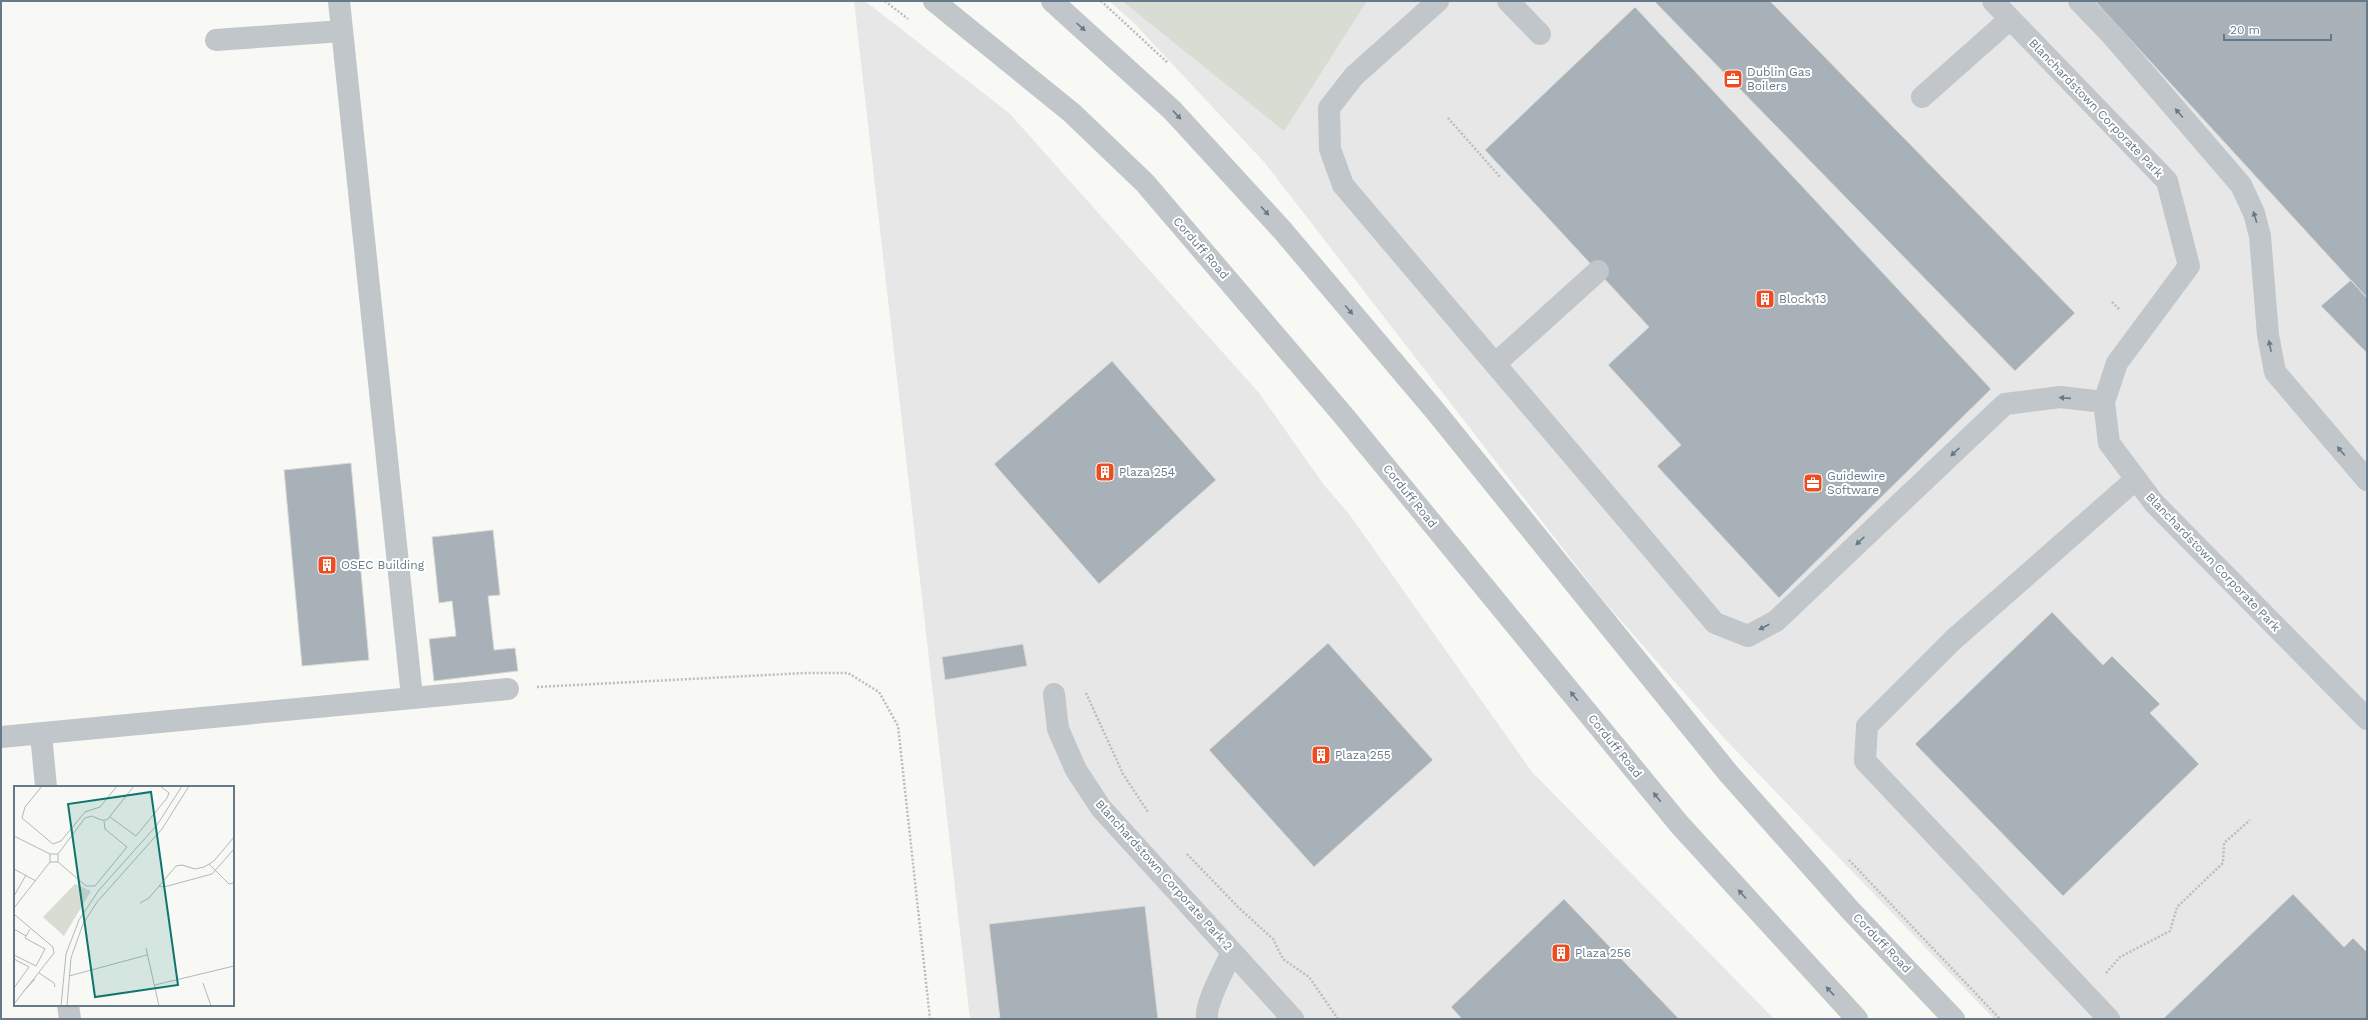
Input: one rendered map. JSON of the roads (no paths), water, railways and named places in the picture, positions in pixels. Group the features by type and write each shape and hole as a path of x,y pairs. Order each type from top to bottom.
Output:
{"street":[{"path":"339,1 412,697"},
{"name":"Corduff Road","path":"934,1 1072,113 1145,183 1343,415 1679,824 1857,1019"},
{"name":"Corduff Road","path":"1052,1 1172,110 1283,231 1436,412 1729,774 1850,911 1954,1019"},
{"path":"1438,1 1354,76 1329,108 1330,149 1343,185 1715,623 1748,636 1776,621 2005,404 2060,397 2104,402"},
{"path":"1508,1 1540,34"},
{"name":"Blanchardstown Corporate Park","path":"1993,1 2167,181 2189,266 2117,363 2104,402 2109,443 2154,503 2367,719"},
{"path":"2079,1 2110,33 2241,185 2254,212 2260,236 2268,335 2275,372 2367,480"},
{"path":"1922,97 2010,18"},
{"path":"216,40 342,31"},
{"path":"1495,364 1598,272"},
{"path":"2109,1019 1865,761 1868,726 1953,640 2136,479"},
{"path":"1,738 412,697 508,689"},
{"name":"Blanchardstown Corporate Park 2","path":"1054,694 1058,729 1076,770 1101,808 1293,1019"},
{"path":"41,734 46,786"},
{"path":"1207,1019 1206,1013 1232,952"},
{"path":"68,1006 70,1019"}],"place":[{"name":"Dublin Gas Boilers","path":"1733,79"},
{"name":"Block 13","path":"1765,299"},
{"name":"Plaza 254","path":"1105,472"},
{"name":"Guidewire Software","path":"1813,483"},
{"name":"OSEC Building","path":"327,565"},
{"name":"Plaza 255","path":"1321,755"},
{"name":"Plaza 256","path":"1561,953"}]}
